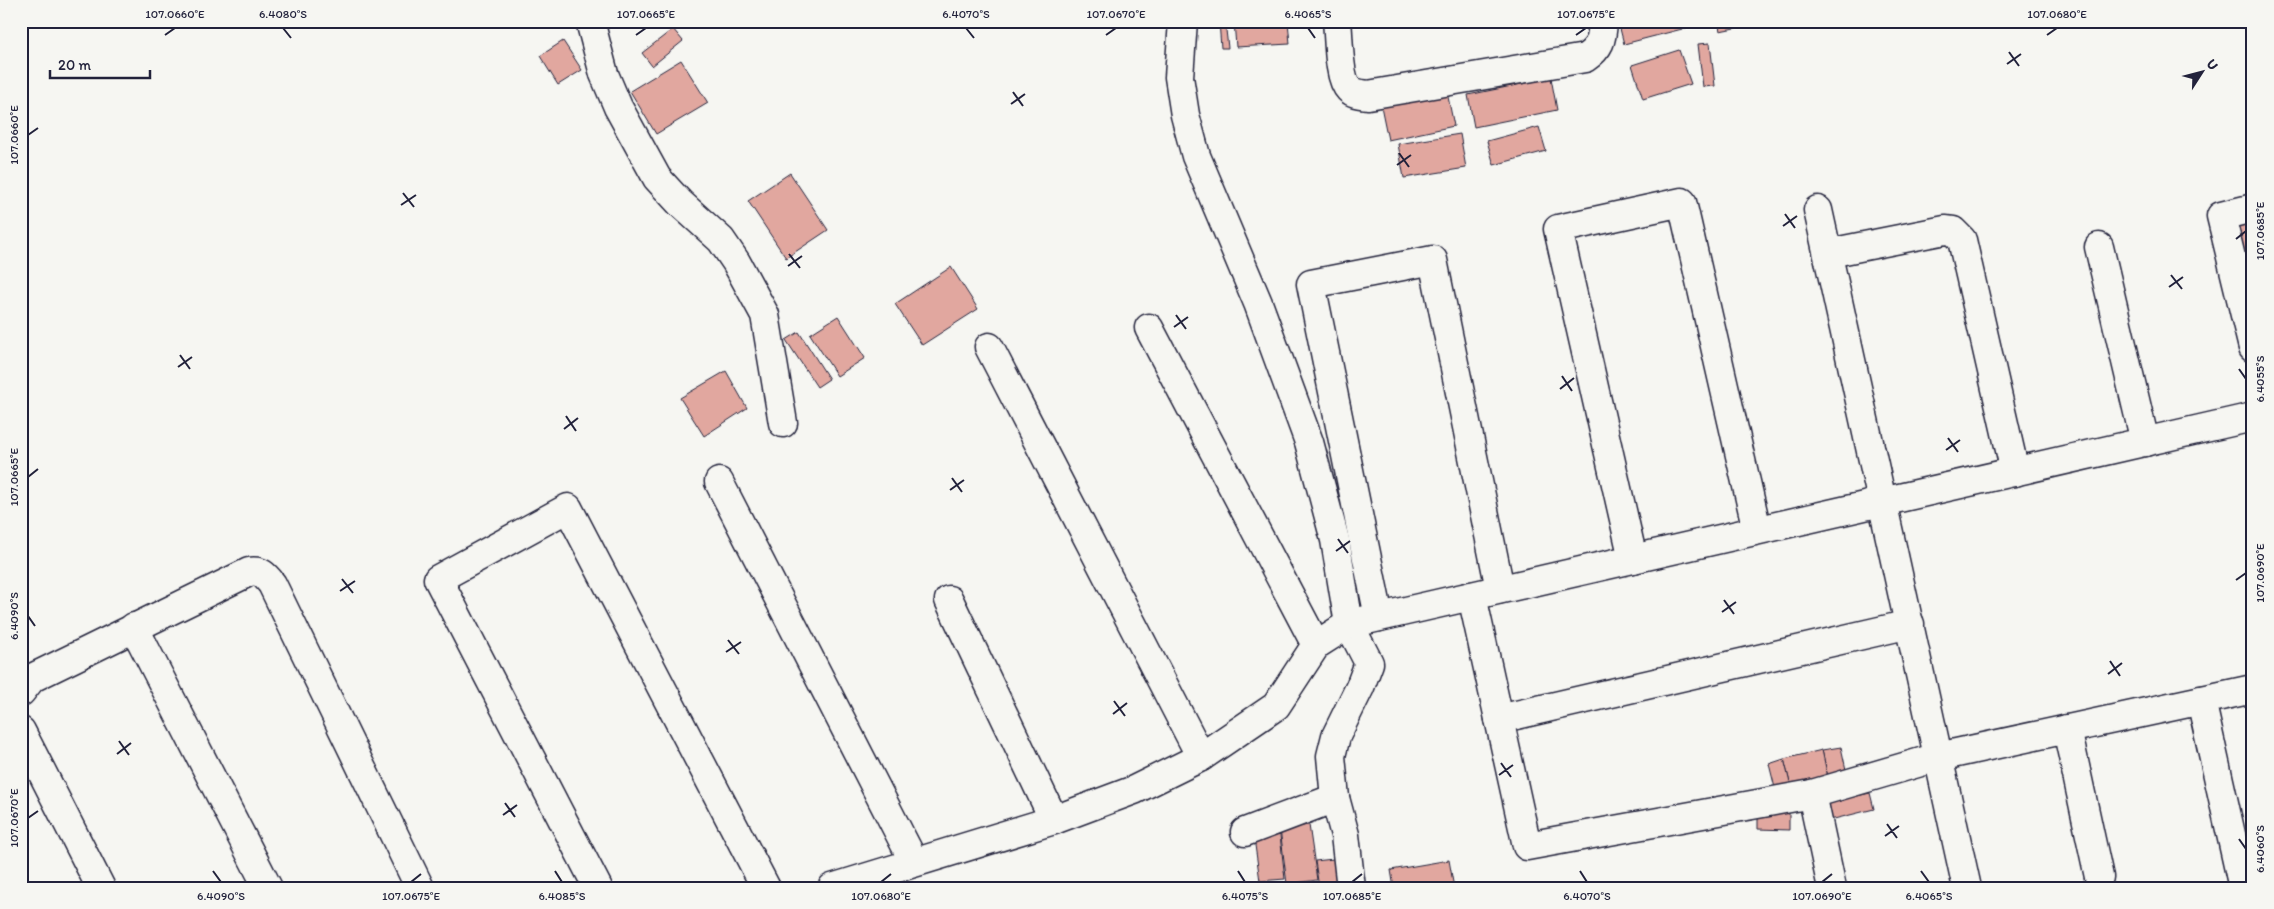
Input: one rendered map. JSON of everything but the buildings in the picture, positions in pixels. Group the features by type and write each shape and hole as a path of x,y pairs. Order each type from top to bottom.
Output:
{"street":[{"path":"590,21 604,74 618,107 657,178 721,240 736,262 765,315 783,423"},
{"path":"1184,21 1179,77 1196,156 1258,303 1308,442 1335,540 1349,624 1369,663 1360,687 1336,736 1331,756 1335,798 1345,835 1351,888"},
{"path":"1337,21 1343,77 1349,89 1357,94 1368,95 1584,58 1596,50 1602,34 1603,21"},
{"path":"1633,559 1558,229 1682,202 1757,530"},
{"path":"2252,344 2221,216 2253,208"},
{"path":"1818,210 1884,502 1967,888"},
{"path":"1829,253 1945,230 1953,232 1962,240 2015,472"},
{"path":"2099,247 2145,442"},
{"path":"1379,617 1311,284 1433,260 1500,589"},
{"path":"1148,328 1316,645"},
{"path":"989,347 1201,757"},
{"path":"832,888 1054,820 1134,790 1201,757 1276,706 1316,645 1349,624 2253,417"},
{"path":"719,482 914,862"},
{"path":"598,888 438,578 568,508 766,888"},
{"path":"21,692 32,678 134,627 249,572 257,570 266,575 420,888"},
{"path":"1472,596 1527,846 1812,794 1938,758 2253,689"},
{"path":"949,600 1054,820"},
{"path":"1499,719 1910,624"},
{"path":"134,627 268,888"},
{"path":"2201,700 2243,888"},
{"path":"2067,729 2099,877"},
{"path":"21,731 101,888"},
{"path":"1812,794 1832,888"},
{"path":"1245,832 1335,798"}]}
